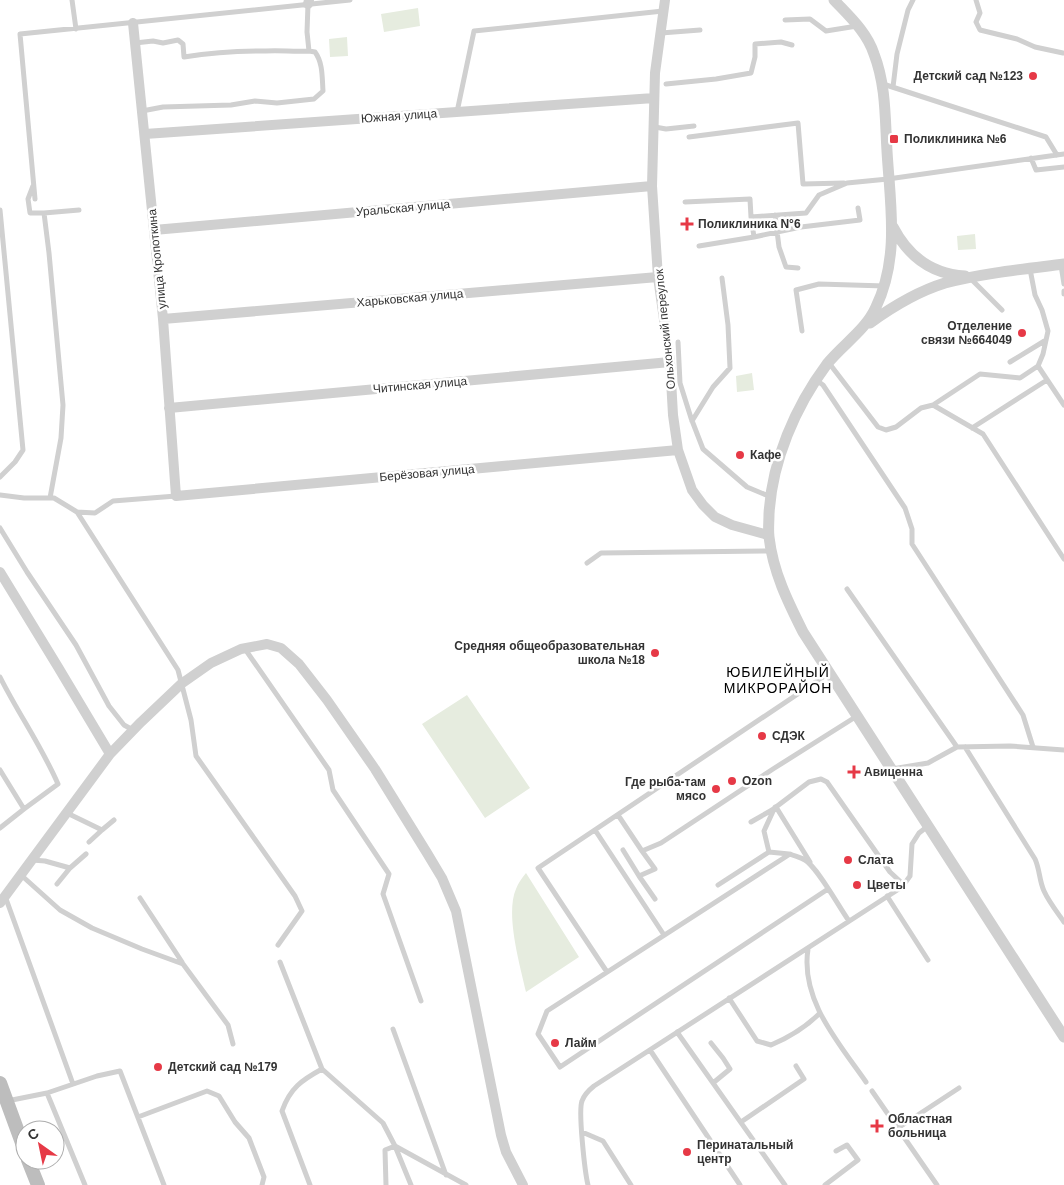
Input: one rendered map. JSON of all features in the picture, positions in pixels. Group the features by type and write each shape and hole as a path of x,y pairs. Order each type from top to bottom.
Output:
{"main road":[{"path":"0,1083 15,1125"},
{"path":"32,1170 38,1185"}],"street":[{"name":"Ольхонский переулок","path":"665,0 655,73 652,186 658,277 670,362 678,450 692,490 715,517 732,525 768,535"},
{"path":"834,0 866,36 888,85 888,179 893,227 890,260 885,286 875,310 859,331 828,362 794,421 778,464 771,498 768,535 774,566 785,597 803,632 1064,1037"},
{"name":"улица Кропоткина","path":"133,23 163,319 176,496"},
{"name":"Южная улица","path":"145,134 654,98"},
{"name":"Уральская улица","path":"154,230 652,186"},
{"path":"893,227 902,244 914,256 931,267 952,275 970,277"},
{"path":"859,331 883,313 913,297 944,284 970,277 1063,264"},
{"name":"Харьковская улица","path":"163,319 658,277"},
{"name":"Читинская улица","path":"169,408 670,362"},
{"name":"Берёзовая улица","path":"176,496 678,450"},
{"path":"0,572 110,754"},
{"path":"3,900 110,754 181,684 212,663 245,649 267,644 281,648 299,664 327,700 375,769 442,878 456,911 500,1135 522,1185"}],"lane":[{"path":"72,0 76,29"},
{"path":"35,199 20,34 133,23 308,2 350,0"},
{"path":"913,0 908,10 888,85 1046,137 1057,155"},
{"path":"976,0 980,13 976,22 980,30 1017,39 1035,47 1063,53"},
{"path":"308,2 307,32 309,51"},
{"path":"457,112 474,31 664,11"},
{"path":"785,20 810,19 826,31 858,26"},
{"path":"660,33 700,30"},
{"path":"135,42 153,41 164,43 178,40 183,44 184,57 266,51 309,51 315,52 320,59 322,72 323,91 314,99 277,103 255,101 231,106 163,107 142,112"},
{"path":"666,84 716,80 750,73 755,57 755,44 781,42 792,45"},
{"path":"690,137 798,123 803,184 847,183 888,179 1064,154"},
{"path":"654,127 666,129 694,126"},
{"path":"1031,158 1036,170 1064,167"},
{"path":"751,217 806,213 819,196 847,183"},
{"path":"34,185 28,198 30,213 79,210"},
{"path":"685,202 750,200 754,237"},
{"path":"700,246 801,227 860,220 858,208"},
{"path":"0,210 23,450 15,462 0,476"},
{"path":"44,213 63,405 61,438 50,498"},
{"path":"775,215 777,232 786,267 798,268"},
{"path":"1063,264 1064,284"},
{"path":"828,362 878,427 886,430 896,427 921,408 933,405 980,374 1020,378 1038,366 1048,331 1035,295 1030,269"},
{"path":"970,277 1002,310"},
{"path":"692,422 713,387 730,368 728,325 722,278"},
{"path":"802,330 796,290 819,284 885,286"},
{"path":"1010,362 1046,340"},
{"path":"678,342 680,383 703,450 746,487 771,498"},
{"path":"1038,366 1064,405"},
{"path":"816,380 823,385 905,508 912,530 912,544 1023,715 1034,747"},
{"path":"972,428 1047,380"},
{"path":"933,405 983,434 1064,559"},
{"path":"0,495 24,498 54,498 77,512 178,670 192,720 196,756 274,865 295,896 302,911 278,945"},
{"path":"77,512 96,513 113,500 176,496"},
{"path":"0,528 76,645 109,706 124,725 133,730"},
{"path":"586,563 601,553 771,551"},
{"path":"847,589 957,747"},
{"path":"245,649 330,770 333,790 389,874 382,894 421,1001"},
{"path":"607,972 538,868 829,673"},
{"path":"0,677 15,708 52,770 58,784 0,828"},
{"path":"642,851 662,843 773,768 857,716"},
{"path":"891,769 928,763 957,747 1061,749 1064,756"},
{"path":"965,747 1036,859 1044,892 1064,922"},
{"path":"0,770 24,809"},
{"path":"751,822 776,807 809,782 821,779 827,782 890,872 904,884"},
{"path":"769,852 764,831 776,807"},
{"path":"776,807 812,867 849,921"},
{"path":"66,813 102,830"},
{"path":"618,815 655,869 639,876"},
{"path":"89,842 114,820"},
{"path":"588,1185 582,1132 581,1102 586,1094 594,1086 808,949 904,884 910,876 912,844 919,833 928,826"},
{"path":"595,830 664,935"},
{"path":"623,850 655,899"},
{"path":"718,885 769,852 790,854 805,860 812,867"},
{"path":"56,884 86,854"},
{"path":"790,854 547,1011 538,1034 560,1067 828,889"},
{"path":"32,860 45,861 70,868"},
{"path":"20,875 60,910 92,928 184,964"},
{"path":"888,896 928,960"},
{"path":"140,898 228,1025 233,1044"},
{"path":"3,900 73,1084"},
{"path":"808,949 806,963 814,1003 866,1082"},
{"path":"280,962 322,1069 382,1123 395,1146 411,1185"},
{"path":"729,998 757,1041 771,1045 792,1036 808,1025 820,1013"},
{"path":"393,1029 447,1175"},
{"path":"677,1032 785,1185"},
{"path":"711,1043 730,1069 713,1083"},
{"path":"650,1050 740,1185"},
{"path":"741,1122 804,1079 796,1066"},
{"path":"310,1185 282,1110 287,1097 304,1078 322,1069"},
{"path":"6,1101 47,1093 97,1076 120,1071 164,1185"},
{"path":"898,1128 958,1088"},
{"path":"138,1117 207,1091 219,1096 235,1122 249,1138 264,1176 262,1185"},
{"path":"872,1091 937,1185"},
{"path":"47,1093 85,1185"},
{"path":"582,1132 603,1141 631,1185"},
{"path":"825,1185 858,1160 847,1145 836,1151"},
{"path":"395,1146 466,1185"},
{"path":"386,1185 385,1150 395,1146"}],"shaded area":[{"path":"418,8 420,26 384,32 381,14"},
{"path":"347,37 348,56 330,57 329,39"},
{"path":"975,234 976,249 958,250 957,236"},
{"path":"752,373 754,390 737,392 736,376"},
{"path":"467,695 530,788 485,818 422,724"},
{"path":"526,873 579,957 526,992 517,954 512,912 516,889"}],"place":[{"name":"Детский сад №123","path":"1033,76"},
{"name":"Поликлиника №6","path":"894,139"},
{"name":"Поликлиника N°6","path":"687,224"},
{"name":"Отделение связи №664049","path":"1022,333"},
{"name":"Кафе","path":"740,455"},
{"name":"Средняя общеобразовательная школа №18","path":"655,653"},
{"name":"СДЭК","path":"762,736"},
{"name":"Авиценна","path":"854,772"},
{"name":"Ozon","path":"732,781"},
{"name":"Где рыба-там мясо","path":"716,789"},
{"name":"Слата","path":"848,860"},
{"name":"Цветы","path":"857,885"},
{"name":"Лайм","path":"555,1043"},
{"name":"Детский сад №179","path":"158,1067"},
{"name":"Областная больница","path":"877,1126"},
{"name":"Перинатальный центр","path":"687,1152"}],"district":[{"name":"ЮБИЛЕЙНЫЙ МИКРОРАЙОН","path":"778,680"}]}
